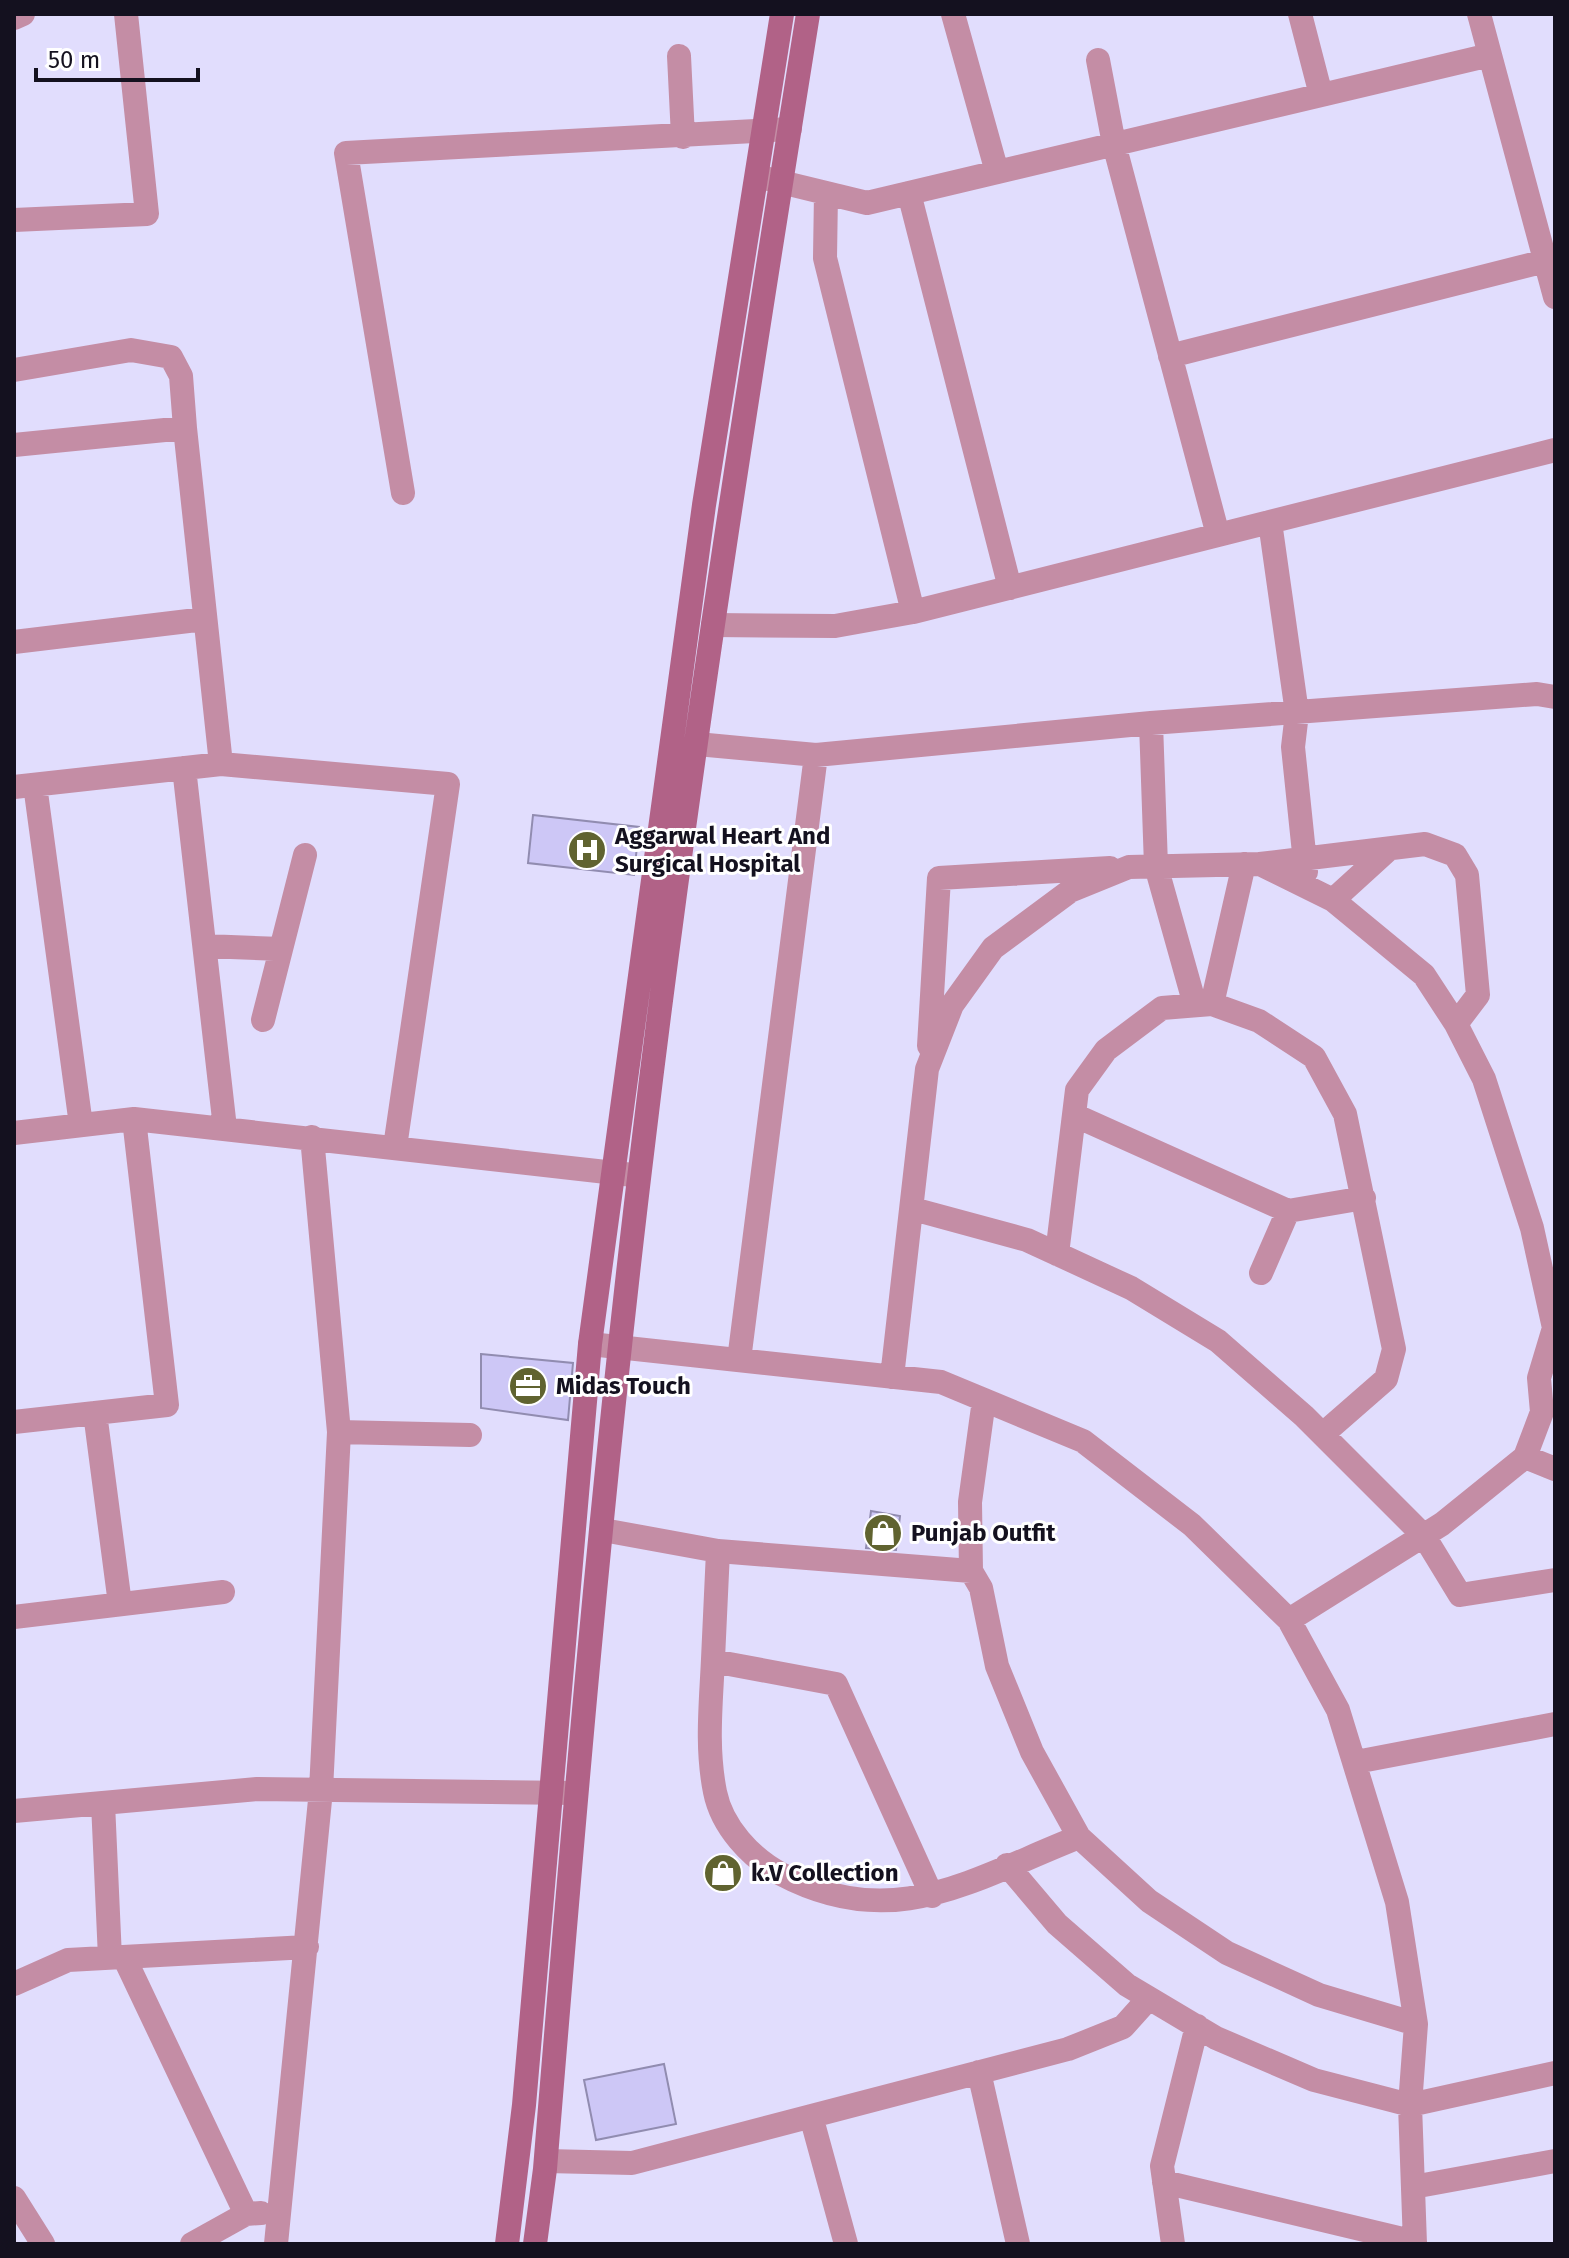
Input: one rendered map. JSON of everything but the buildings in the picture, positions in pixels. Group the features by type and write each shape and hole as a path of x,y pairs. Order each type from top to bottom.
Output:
{"main road":[{"path":"507,2244 524,2105 590,1344 704,505 782,14"},
{"path":"535,2244 546,2161 576,1793 640,1176 713,625 808,14"}],"street":[{"path":"14,18 23,14"},
{"path":"14,220 147,214 126,14"},
{"path":"953,14 997,172"},
{"path":"1300,14 1321,95"},
{"path":"1479,14 1555,297"},
{"path":"756,176 867,203 1490,55"},
{"path":"679,56 683,137"},
{"path":"1098,60 1114,144 1218,535"},
{"path":"403,493 346,153 763,133 790,129"},
{"path":"826,193 825,258 913,612"},
{"path":"909,193 1010,588"},
{"path":"1170,356 1545,261"},
{"path":"14,370 131,350 171,357 181,376 221,764"},
{"path":"14,445 185,428"},
{"path":"713,625 835,626 913,612 1555,450"},
{"path":"1270,522 1297,713 1293,747 1308,887"},
{"path":"15,635 205,619"},
{"path":"697,744 816,755 1151,723 1537,694 1555,697"},
{"path":"1151,723 1156,866 1203,1005"},
{"path":"739,1360 816,755"},
{"path":"81,1125 25,786 221,764 448,784 395,1147"},
{"path":"184,768 225,1128"},
{"path":"892,1377 927,1069 939,878 1129,867 1252,864 1425,844 1455,855 1467,875 1478,995 1456,1024"},
{"path":"1333,900 1389,849"},
{"path":"263,1020 305,855"},
{"path":"1252,864 1333,900 1424,975 1456,1024 1484,1079 1543,1226 1554,1328 1542,1412 1525,1457 1424,1536 1289,1620"},
{"path":"1203,1005 1252,864"},
{"path":"927,1069 952,1005 993,948 1070,891 1129,867"},
{"path":"205,946 281,949"},
{"path":"1424,975 1478,995"},
{"path":"1057,1254 1077,1090 1106,1050 1162,1008 1203,1005 1259,1021 1314,1057 1345,1114 1394,1349 1386,1379 1323,1434"},
{"path":"1074,1115 1288,1211 1364,1198"},
{"path":"14,1133 134,1119 640,1176"},
{"path":"14,1422 167,1405 134,1119"},
{"path":"276,2244 321,1790 339,1432 312,1137"},
{"path":"913,1209 1027,1240 1131,1288 1218,1341 1323,1434 1424,1536 1460,1595 1555,1580"},
{"path":"1261,1273 1288,1211"},
{"path":"590,1344 941,1382 1083,1441 1192,1525 1289,1620 1338,1710 1397,1902 1416,2024 1410,2105 1415,2243 1164,2182"},
{"path":"984,1400 970,1502 971,1571 981,1588 1003,1680 1032,1752 1079,1837 1149,1901 1227,1953 1319,1995 1416,2024"},
{"path":"95,1413 120,1604"},
{"path":"339,1432 470,1435"},
{"path":"1525,1457 1555,1469"},
{"path":"603,1530 718,1551 971,1571"},
{"path":"718,1551 708,1726 715,1795 737,1839 767,1867 813,1891 864,1903 932,1896 1079,1837"},
{"path":"14,1617 223,1592"},
{"path":"713,1661 836,1684 932,1896"},
{"path":"1356,1762 1555,1724"},
{"path":"14,1811 257,1789 576,1793"},
{"path":"103,1803 117,1957 246,2214"},
{"path":"1007,1865 1057,1924 1127,1985 1197,2026 1314,2080 1410,2105 1555,2073"},
{"path":"14,1984 68,1960 307,1947"},
{"path":"546,2161 632,2163 1068,2049 1123,2027 1149,1998"},
{"path":"1173,2244 1162,2166 1197,2026"},
{"path":"979,2072 1018,2244"},
{"path":"811,2116 846,2244"},
{"path":"1413,2187 1555,2161"},
{"path":"14,2198 43,2244"},
{"path":"192,2244 246,2214 279,2212"}],"place":[{"name":"Aggarwal Heart And Surgical Hospital","path":"587,850"},
{"name":"Midas Touch","path":"528,1386"},
{"name":"Punjab Outfit","path":"883,1533"},
{"name":"k.V Collection","path":"723,1873"}]}
